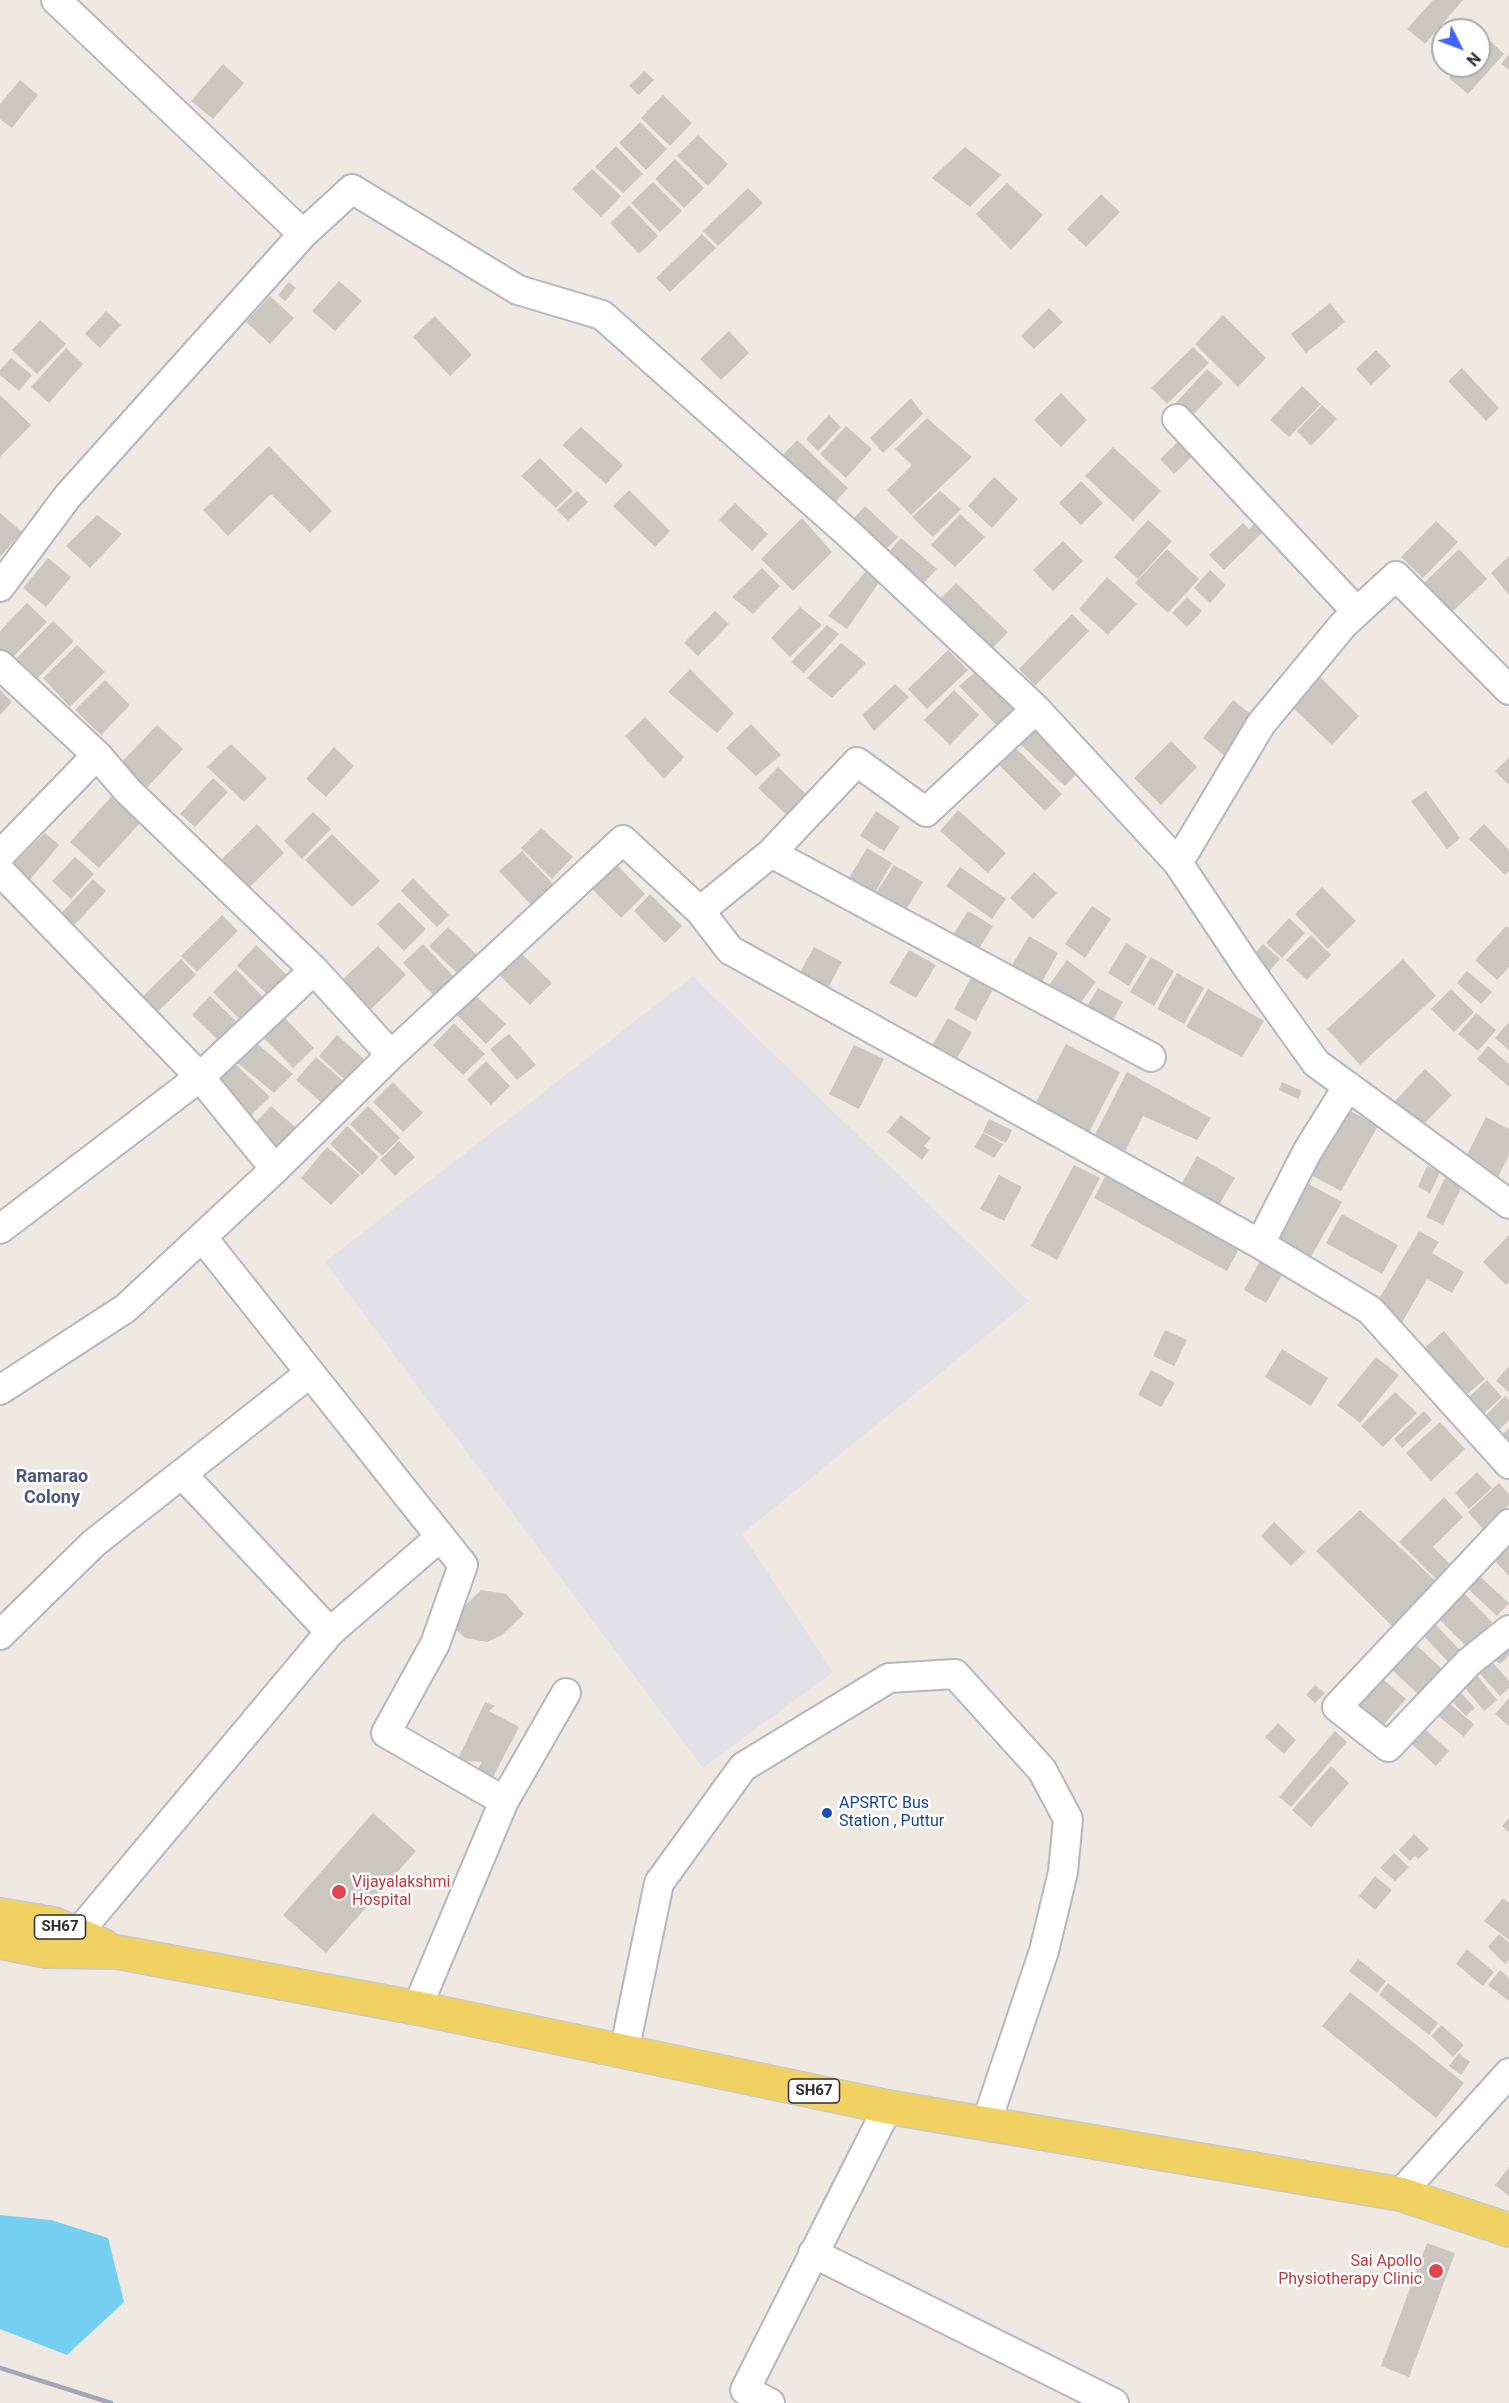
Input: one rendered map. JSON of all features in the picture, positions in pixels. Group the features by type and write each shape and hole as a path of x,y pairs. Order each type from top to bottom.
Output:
{"main road":[{"name":"SH67","path":"0,1916 54,1924 117,1952"},
{"name":"SH67","path":"0,1942 46,1951 117,1952 417,2008 888,2107 1400,2194 1509,2230"}],"street":[{"path":"56,0 303,234"},
{"path":"0,587 68,497 303,234 352,189 518,290 602,315 850,534 1036,709 1178,863 1248,968 1316,1063 1509,1204"},
{"path":"1177,419 1357,612"},
{"path":"1178,863 1261,724 1343,625 1396,576 1509,690"},
{"path":"0,665 97,755 128,791 314,970 392,1055"},
{"path":"700,911 771,853 857,762 926,812 1036,709"},
{"path":"0,855 97,755"},
{"path":"0,1390 126,1308 275,1169 392,1055 623,840 700,911 730,950 1260,1244 1370,1310 1509,1464"},
{"path":"771,853 1152,1057"},
{"path":"0,871 200,1077 275,1169"},
{"path":"0,1229 200,1077 314,970"},
{"path":"1260,1244 1308,1152 1348,1086"},
{"path":"202,1237 463,1565 435,1644 386,1734 504,1801"},
{"path":"0,1635 94,1543 310,1373"},
{"path":"182,1474 330,1632"},
{"path":"1509,1524 1337,1707 1388,1747 1469,1662 1509,1630"},
{"path":"76,1934 330,1632 440,1537"},
{"path":"624,2052 659,1883 743,1767 888,1678 955,1674 1042,1770 1068,1819 1063,1872 1044,1951 986,2124"},
{"path":"417,2008 504,1801 566,1693"},
{"path":"1400,2194 1509,2073"},
{"path":"770,2403 745,2390 888,2107"},
{"path":"813,2253 1114,2403"}],"shaded area":[{"path":"693,976 1029,1301 742,1534 833,1672 703,1768 325,1262"}],"water":[{"path":"0,2215 51,2220 108,2238 124,2302 67,2355 0,2329"}],"building":[{"path":"1433,0 1463,0 1447,18 1431,18 1431,37 1425,44 1407,29"},
{"path":"1491,42 1504,54 1491,68"},
{"path":"1509,54 1509,70 1501,64"},
{"path":"223,64 244,83 213,119 191,101"},
{"path":"644,71 654,80 639,95 629,86"},
{"path":"1449,78 1482,78 1468,94"},
{"path":"20,80 38,95 12,128 0,119 0,104"},
{"path":"663,95 692,123 670,146 641,118"},
{"path":"640,122 667,149 646,170 619,143"},
{"path":"698,135 728,164 708,186 677,156"},
{"path":"616,146 643,174 623,193 595,167"},
{"path":"965,147 1001,175 970,207 932,178"},
{"path":"675,159 704,188 684,208 655,179"},
{"path":"592,169 621,196 601,217 572,189"},
{"path":"653,182 682,211 660,232 631,203"},
{"path":"1007,183 1043,215 1011,250 976,214"},
{"path":"748,188 763,203 718,246 703,231"},
{"path":"1101,194 1120,212 1086,247 1067,229"},
{"path":"629,205 658,236 639,254 610,223"},
{"path":"702,234 716,248 670,292 656,278"},
{"path":"339,281 362,301 335,331 312,311"},
{"path":"289,282 296,288 285,301 278,295"},
{"path":"270,296 294,318 270,344 246,322"},
{"path":"1330,303 1345,322 1306,353 1291,334"},
{"path":"1049,308 1063,322 1034,349 1021,336"},
{"path":"106,311 121,325 100,348 85,334"},
{"path":"1223,315 1266,358 1238,387 1195,344"},
{"path":"435,316 472,355 450,376 413,337"},
{"path":"40,320 66,344 37,374 12,350"},
{"path":"729,331 749,353 721,380 700,359"},
{"path":"1193,347 1209,363 1167,404 1151,388"},
{"path":"66,348 83,364 49,403 31,387"},
{"path":"1376,350 1391,366 1371,385 1356,369"},
{"path":"11,358 32,375 19,391 0,375 0,370"},
{"path":"1462,368 1499,408 1486,421 1448,381"},
{"path":"1207,369 1223,383 1186,422 1171,408"},
{"path":"1302,386 1321,404 1289,437 1270,420"},
{"path":"1061,393 1087,420 1061,447 1034,420"},
{"path":"0,395 31,425 0,457"},
{"path":"911,398 923,414 883,453 870,438"},
{"path":"1322,405 1337,419 1311,446 1297,431"},
{"path":"829,415 841,427 818,451 806,439"},
{"path":"927,418 972,457 911,515 887,490 912,465 895,449"},
{"path":"846,426 872,449 846,478 820,454"},
{"path":"581,427 623,465 606,484 562,445"},
{"path":"1181,439 1195,454 1174,474 1160,459"},
{"path":"797,440 848,488 829,509 777,461"},
{"path":"269,446 332,511 310,533 271,494 228,536 203,510"},
{"path":"1113,447 1161,491 1133,521 1085,476"},
{"path":"540,458 573,491 556,508 521,476"},
{"path":"994,477 1018,499 992,528 968,506"},
{"path":"1081,481 1103,503 1081,525 1059,503"},
{"path":"629,490 670,531 655,547 613,506"},
{"path":"577,491 588,502 568,521 557,510"},
{"path":"940,491 961,509 933,537 912,517"},
{"path":"735,503 768,534 752,551 719,520"},
{"path":"865,506 898,537 884,551 852,520"},
{"path":"0,513 22,532 0,557"},
{"path":"960,514 985,537 955,567 931,545"},
{"path":"97,515 122,534 90,568 66,546"},
{"path":"802,518 832,552 793,591 761,559"},
{"path":"1148,520 1172,541 1138,579 1114,557"},
{"path":"1436,521 1458,542 1423,578 1401,557"},
{"path":"1243,523 1249,529 1255,523 1263,532 1224,570 1209,555"},
{"path":"901,538 937,569 920,587 885,556"},
{"path":"1063,541 1083,561 1053,591 1033,570"},
{"path":"1167,549 1199,579 1168,613 1135,583"},
{"path":"1459,549 1487,579 1452,612 1424,583"},
{"path":"1509,556 1509,595 1491,573"},
{"path":"48,558 71,577 46,607 23,588"},
{"path":"762,568 780,586 753,614 732,597"},
{"path":"867,570 880,581 847,629 828,616"},
{"path":"1210,570 1226,585 1210,603 1194,588"},
{"path":"1107,577 1137,604 1108,635 1079,609"},
{"path":"956,583 1008,632 990,651 938,601"},
{"path":"1187,597 1202,611 1187,627 1172,613"},
{"path":"27,603 47,622 10,660 0,650 0,631"},
{"path":"800,607 822,625 790,657 771,638"},
{"path":"715,611 729,624 698,656 684,643"},
{"path":"1072,614 1089,631 1035,686 1019,669"},
{"path":"53,621 74,641 34,682 12,663"},
{"path":"827,625 839,634 804,673 791,662"},
{"path":"841,643 866,663 832,698 807,678"},
{"path":"77,645 105,672 70,707 43,678"},
{"path":"948,650 968,670 927,709 908,689"},
{"path":"690,669 734,713 717,733 668,692"},
{"path":"975,672 1022,717 1007,736 959,686"},
{"path":"1320,677 1359,716 1332,745 1291,706"},
{"path":"105,680 130,705 101,735 75,710"},
{"path":"895,684 909,697 874,731 862,715"},
{"path":"0,690 12,702 0,715"},
{"path":"954,690 979,715 950,745 924,720"},
{"path":"1233,700 1257,719 1226,757 1203,738"},
{"path":"645,717 684,757 664,779 625,736"},
{"path":"751,724 781,755 756,776 726,748"},
{"path":"157,725 183,749 144,791 118,766"},
{"path":"1036,727 1081,769 1065,786 1020,744"},
{"path":"1171,741 1197,767 1161,805 1134,778"},
{"path":"231,744 267,778 244,802 207,767"},
{"path":"334,747 354,766 326,797 306,779"},
{"path":"1016,748 1062,794 1045,811 999,765"},
{"path":"1509,758 1509,783 1508,784 1495,771"},
{"path":"778,767 809,797 790,818 758,788"},
{"path":"213,778 228,792 195,827 180,814"},
{"path":"1426,791 1460,838 1447,849 1411,801"},
{"path":"111,797 140,823 99,868 70,842"},
{"path":"958,810 1006,853 988,873 940,831"},
{"path":"876,811 900,827 884,851 860,836"},
{"path":"313,812 331,829 302,859 284,841"},
{"path":"257,824 284,853 243,894 216,865"},
{"path":"1484,824 1509,850 1509,871 1505,875 1469,839"},
{"path":"541,828 573,857 552,879 521,848"},
{"path":"45,833 59,845 24,887 6,871"},
{"path":"332,834 380,881 352,907 305,860"},
{"path":"867,848 892,863 871,899 846,883"},
{"path":"522,851 556,887 534,908 499,871"},
{"path":"75,857 94,874 71,899 52,881"},
{"path":"616,864 645,894 621,918 591,888"},
{"path":"894,865 923,882 904,913 874,896"},
{"path":"960,867 1006,899 992,919 946,886"},
{"path":"1034,872 1057,893 1033,919 1010,898"},
{"path":"413,878 449,915 437,927 401,891"},
{"path":"93,879 106,891 70,930 56,919"},
{"path":"1322,887 1356,921 1328,949 1295,914"},
{"path":"650,894 682,926 665,943 634,911"},
{"path":"399,902 426,929 404,951 377,924"},
{"path":"1092,906 1111,919 1085,958 1065,944"},
{"path":"968,911 993,926 973,958 948,943"},
{"path":"222,915 238,931 197,972 181,956"},
{"path":"1289,918 1305,933 1282,958 1266,943"},
{"path":"1506,926 1509,928 1509,967 1497,980 1475,960"},
{"path":"448,927 481,959 462,978 429,946"},
{"path":"1311,935 1331,955 1307,980 1286,960"},
{"path":"1029,936 1058,953 1034,996 1004,979"},
{"path":"1126,943 1147,956 1129,986 1108,973"},
{"path":"423,944 459,982 439,1001 403,963"},
{"path":"1263,944 1280,959 1265,976 1248,961"},
{"path":"256,945 287,975 268,995 237,966"},
{"path":"378,946 406,975 369,1011 341,981"},
{"path":"814,947 842,962 823,997 792,987"},
{"path":"909,950 936,965 916,998 889,983"},
{"path":"522,954 552,983 530,1005 500,976"},
{"path":"1151,957 1174,971 1154,1006 1130,992"},
{"path":"181,959 196,975 152,1017 137,1002"},
{"path":"1403,959 1436,996 1360,1065 1327,1029"},
{"path":"1067,960 1096,982 1075,1010 1046,989"},
{"path":"236,969 264,998 241,1021 213,992"},
{"path":"1467,971 1492,992 1481,1004 1457,983"},
{"path":"1177,973 1204,988 1184,1024 1157,1009"},
{"path":"971,978 993,989 976,1021 954,1009"},
{"path":"1098,988 1123,1002 1106,1032 1080,1018"},
{"path":"1208,989 1264,1021 1242,1057 1186,1027"},
{"path":"1451,989 1474,1012 1454,1032 1431,1009"},
{"path":"210,996 238,1023 220,1042 192,1015"},
{"path":"476,996 506,1024 486,1044 457,1015"},
{"path":"1476,1013 1496,1030 1478,1051 1458,1034"},
{"path":"281,1014 314,1048 293,1068 260,1034"},
{"path":"948,1018 972,1032 953,1065 929,1051"},
{"path":"1509,1022 1509,1050 1495,1038"},
{"path":"454,1023 485,1054 463,1075 433,1045"},
{"path":"509,1034 536,1065 517,1080 490,1049"},
{"path":"337,1035 375,1069 356,1090 319,1056"},
{"path":"253,1040 293,1074 274,1093 234,1060"},
{"path":"1066,1044 1120,1072 1082,1146 1028,1118"},
{"path":"854,1045 884,1059 859,1109 829,1094"},
{"path":"1488,1046 1509,1064 1509,1087 1477,1059"},
{"path":"316,1057 353,1090 333,1113 296,1080"},
{"path":"230,1059 270,1097 247,1119 210,1079"},
{"path":"486,1061 510,1086 491,1105 467,1080"},
{"path":"1425,1069 1452,1095 1421,1127 1394,1102"},
{"path":"1127,1072 1211,1118 1197,1140 1143,1116 1118,1165 1086,1152"},
{"path":"393,1082 423,1113 403,1132 373,1102"},
{"path":"1282,1082 1302,1091 1298,1099 1279,1090"},
{"path":"271,1106 309,1139 285,1160 250,1128"},
{"path":"368,1106 400,1138 382,1156 350,1124"},
{"path":"1345,1108 1378,1126 1341,1191 1309,1174"},
{"path":"901,1115 931,1138 924,1146 929,1150 922,1160 887,1132"},
{"path":"1486,1117 1509,1129 1509,1155 1493,1187 1459,1171"},
{"path":"989,1119 1012,1130 1006,1143 983,1132"},
{"path":"347,1126 379,1157 362,1175 330,1144"},
{"path":"983,1133 1003,1144 994,1158 974,1147"},
{"path":"399,1141 415,1157 395,1176 380,1160"},
{"path":"327,1147 360,1175 331,1205 301,1178"},
{"path":"1197,1156 1235,1178 1217,1208 1180,1187"},
{"path":"1074,1165 1100,1178 1057,1260 1031,1246"},
{"path":"1427,1166 1440,1172 1430,1193 1418,1187"},
{"path":"1447,1174 1464,1182 1443,1225 1426,1217"},
{"path":"999,1175 1022,1187 1004,1221 980,1209"},
{"path":"1106,1175 1239,1249 1227,1271 1094,1198"},
{"path":"1305,1182 1342,1202 1304,1269 1268,1249"},
{"path":"1342,1214 1398,1245 1382,1274 1326,1243"},
{"path":"1419,1231 1439,1242 1432,1253 1464,1272 1452,1293 1427,1279 1400,1326 1373,1309"},
{"path":"1509,1235 1509,1282 1506,1285 1483,1262"},
{"path":"1260,1261 1283,1273 1266,1303 1244,1290"},
{"path":"1165,1330 1187,1340 1174,1366 1153,1356"},
{"path":"1444,1331 1485,1379 1451,1408 1410,1360"},
{"path":"1282,1349 1328,1378 1311,1406 1265,1377"},
{"path":"1376,1357 1399,1375 1360,1423 1337,1405"},
{"path":"1509,1366 1509,1392 1496,1381"},
{"path":"1151,1370 1175,1383 1161,1407 1138,1395"},
{"path":"1487,1380 1502,1397 1472,1424 1458,1407"},
{"path":"1395,1392 1417,1413 1383,1447 1361,1426"},
{"path":"1505,1396 1509,1400 1509,1420 1486,1443 1472,1429"},
{"path":"1424,1411 1432,1420 1402,1448 1394,1439"},
{"path":"1440,1422 1465,1449 1431,1481 1406,1453"},
{"path":"1509,1428 1509,1460 1492,1445"},
{"path":"1477,1472 1492,1488 1469,1509 1455,1493"},
{"path":"1499,1483 1509,1494 1509,1505 1483,1529 1468,1512"},
{"path":"1444,1497 1463,1517 1433,1547 1452,1566 1437,1580 1399,1542"},
{"path":"1360,1510 1441,1586 1397,1631 1316,1551"},
{"path":"1274,1522 1305,1552 1291,1566 1261,1536"},
{"path":"1509,1542 1509,1576 1492,1558"},
{"path":"1476,1573 1509,1603 1497,1616 1465,1586"},
{"path":"1460,1589 1492,1622 1467,1647 1434,1614"},
{"path":"481,1590 506,1594 524,1614 502,1635 487,1642 465,1638 448,1622"},
{"path":"1430,1619 1461,1651 1449,1663 1419,1631"},
{"path":"1412,1641 1443,1670 1419,1695 1388,1666"},
{"path":"1497,1641 1509,1652 1500,1664 1486,1652"},
{"path":"1485,1654 1509,1681 1509,1688 1500,1696 1472,1665"},
{"path":"1470,1667 1497,1700 1484,1711 1457,1678"},
{"path":"1377,1674 1406,1699 1379,1730 1350,1704"},
{"path":"1315,1685 1325,1693 1315,1703 1306,1695"},
{"path":"1454,1685 1475,1708 1466,1716 1445,1694"},
{"path":"1438,1694 1474,1724 1464,1737 1427,1707"},
{"path":"1509,1698 1509,1726 1495,1714"},
{"path":"485,1702 495,1706 489,1711 519,1727 493,1777 478,1769 482,1762 468,1761 461,1768 456,1763"},
{"path":"1416,1721 1449,1751 1436,1766 1403,1736"},
{"path":"1278,1723 1296,1740 1284,1754 1265,1737"},
{"path":"1335,1731 1347,1742 1291,1807 1279,1797"},
{"path":"1331,1766 1349,1783 1311,1827 1292,1810"},
{"path":"373,1813 416,1851 326,1953 283,1915"},
{"path":"1509,1818 1509,1832 1502,1826"},
{"path":"1414,1834 1429,1849 1418,1859 1415,1856 1410,1861 1399,1850"},
{"path":"1394,1853 1409,1867 1395,1881 1380,1868"},
{"path":"1375,1876 1392,1890 1375,1910 1359,1896"},
{"path":"1503,1898 1509,1903 1509,1940 1484,1921"},
{"path":"1499,1934 1509,1943 1509,1960 1505,1964 1488,1947"},
{"path":"1467,1949 1494,1972 1483,1986 1456,1964"},
{"path":"1358,1959 1386,1981 1377,1993 1349,1971"},
{"path":"1500,1970 1509,1978 1509,2001 1488,1985"},
{"path":"1388,1983 1438,2023 1429,2035 1379,1995"},
{"path":"1350,1992 1464,2083 1436,2118 1322,2026"},
{"path":"1441,2025 1464,2045 1453,2057 1431,2036"},
{"path":"1459,2053 1470,2062 1461,2075 1449,2066"},
{"path":"1509,2167 1509,2196 1495,2185"},
{"path":"1427,2243 1455,2253 1409,2377 1381,2366"}],"railway":[{"path":"0,2368 111,2403"}],"place":[{"name":"APSRTC Bus Station , Puttur","path":"827,1813"},
{"name":"Vijayalakshmi Hospital","path":"339,1892"},
{"name":"Sai Apollo Physiotherapy Clinic","path":"1436,2271"}],"district":[{"name":"Ramarao Colony","path":"52,1487"}]}
